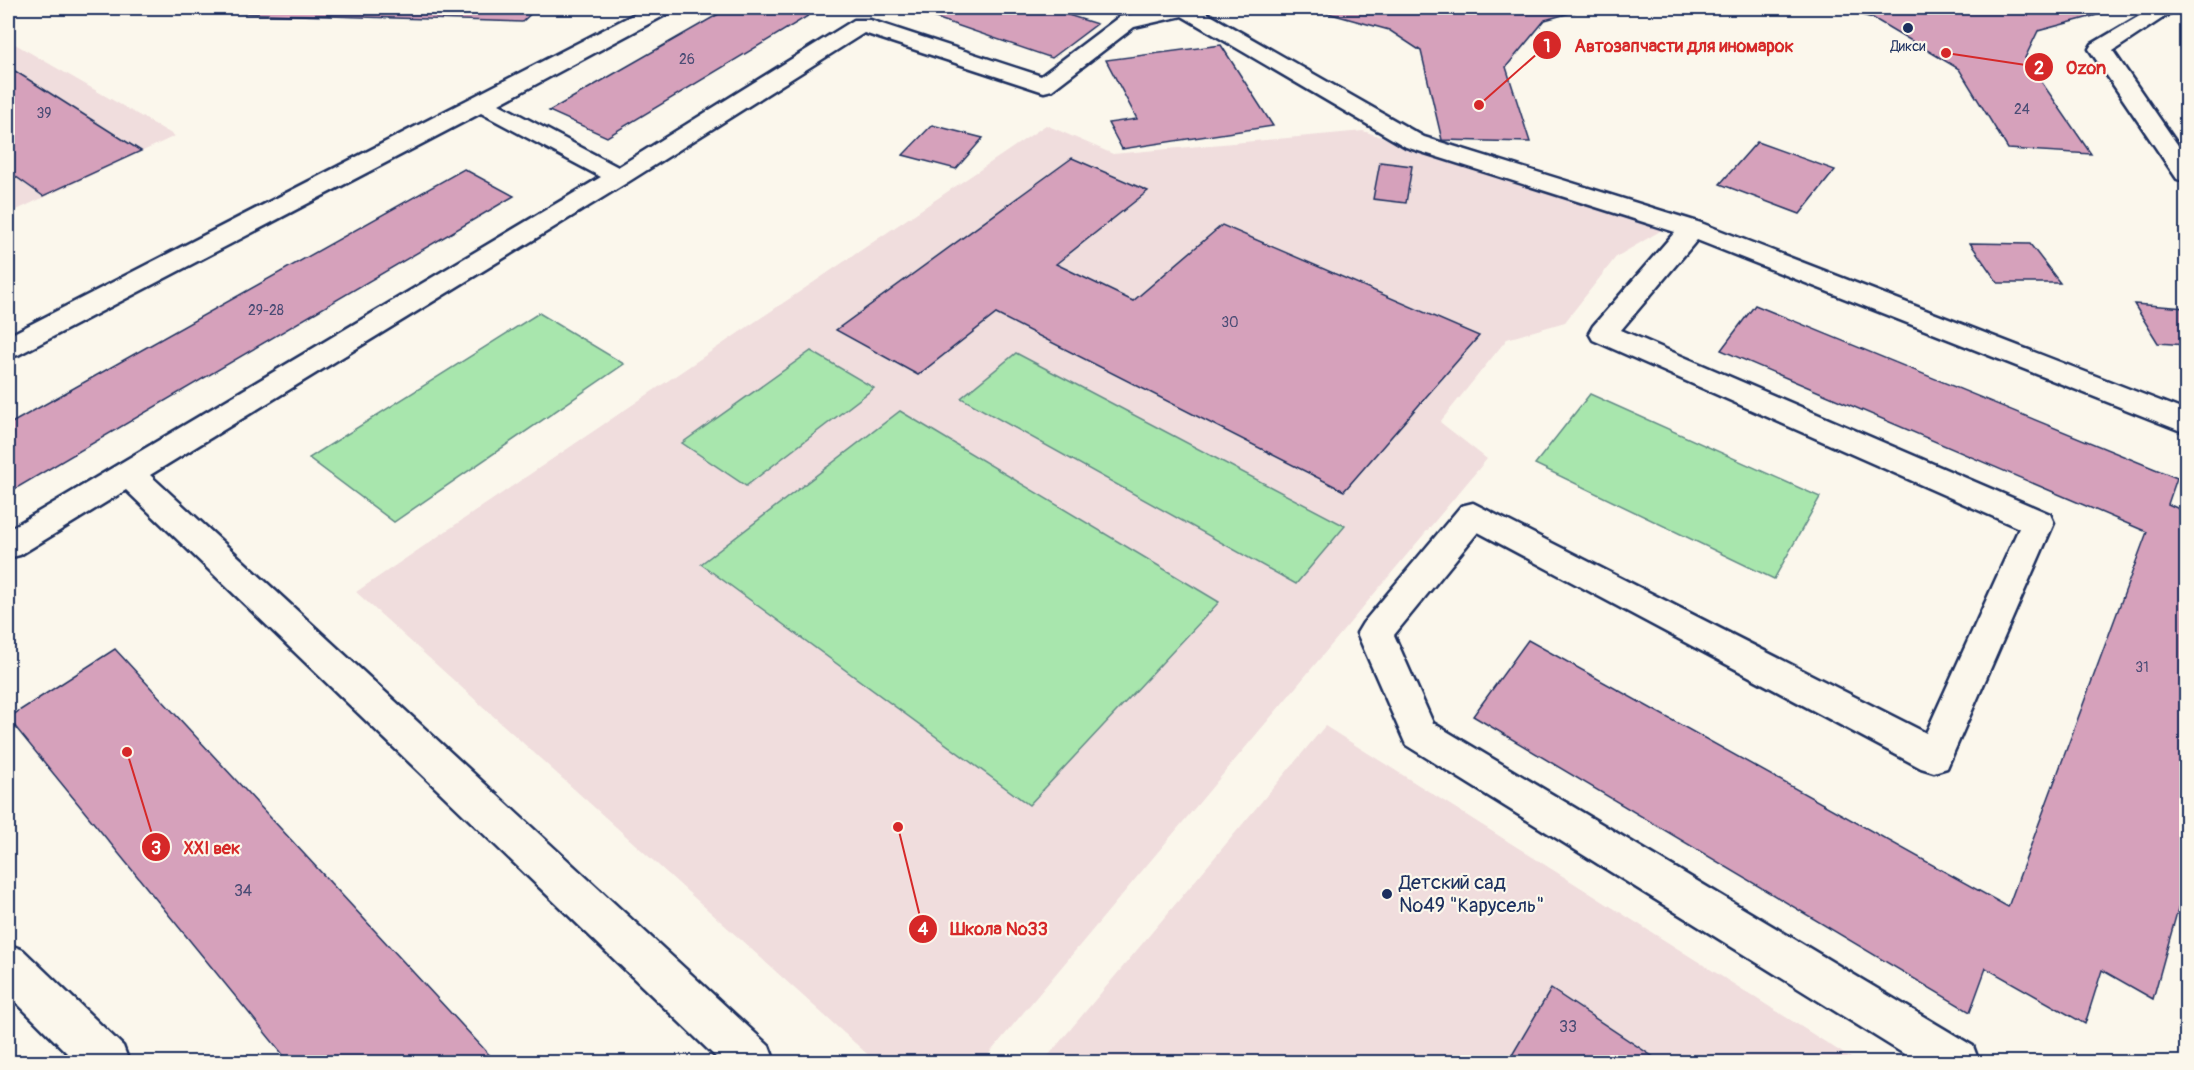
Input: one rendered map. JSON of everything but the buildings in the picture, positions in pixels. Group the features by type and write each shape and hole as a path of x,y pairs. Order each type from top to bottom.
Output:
{"street":[{"path":"8,348 661,8"},
{"path":"8,546 619,177 862,25 1044,85 1128,22 1184,8 1415,142 1692,229 2187,422"},
{"path":"2167,8 2100,49 2187,174"},
{"path":"480,104 619,177"},
{"path":"1692,229 1603,333 2038,523 1934,756 1473,515 1376,633 1419,734 1957,1062"},
{"path":"128,473 753,1062"},
{"path":"8,965 107,1062"}],"shaded area":[{"path":"8,40 175,136 8,214"},
{"path":"1046,125 1113,154 1363,131 1667,227 1616,257 1565,322 1507,339 1440,422 1487,459 982,1062 876,1062 356,592"},
{"name":"Детский сад №49 \"Карусель\"","path":"1325,726 1857,1062 1043,1062"}],"green space":[{"path":"539,313 624,364 394,522 309,458"},
{"path":"811,351 874,388 746,486 682,443"},
{"path":"1016,353 1345,526 1296,584 961,398"},
{"path":"1590,394 1820,497 1774,579 1535,464"},
{"path":"900,411 1219,602 1029,805 701,564"}],"place":[{"name":"Дикси","path":"1908,28"},
{"name":"Ozon","path":"1946,53"},
{"name":"Автозапчасти для иномарок","path":"1479,105"},
{"name":"XXI век","path":"127,752"},
{"name":"Школа №33","path":"898,827"},
{"name":"Детский сад №49 \"Карусель\"","path":"1387,894"}]}
